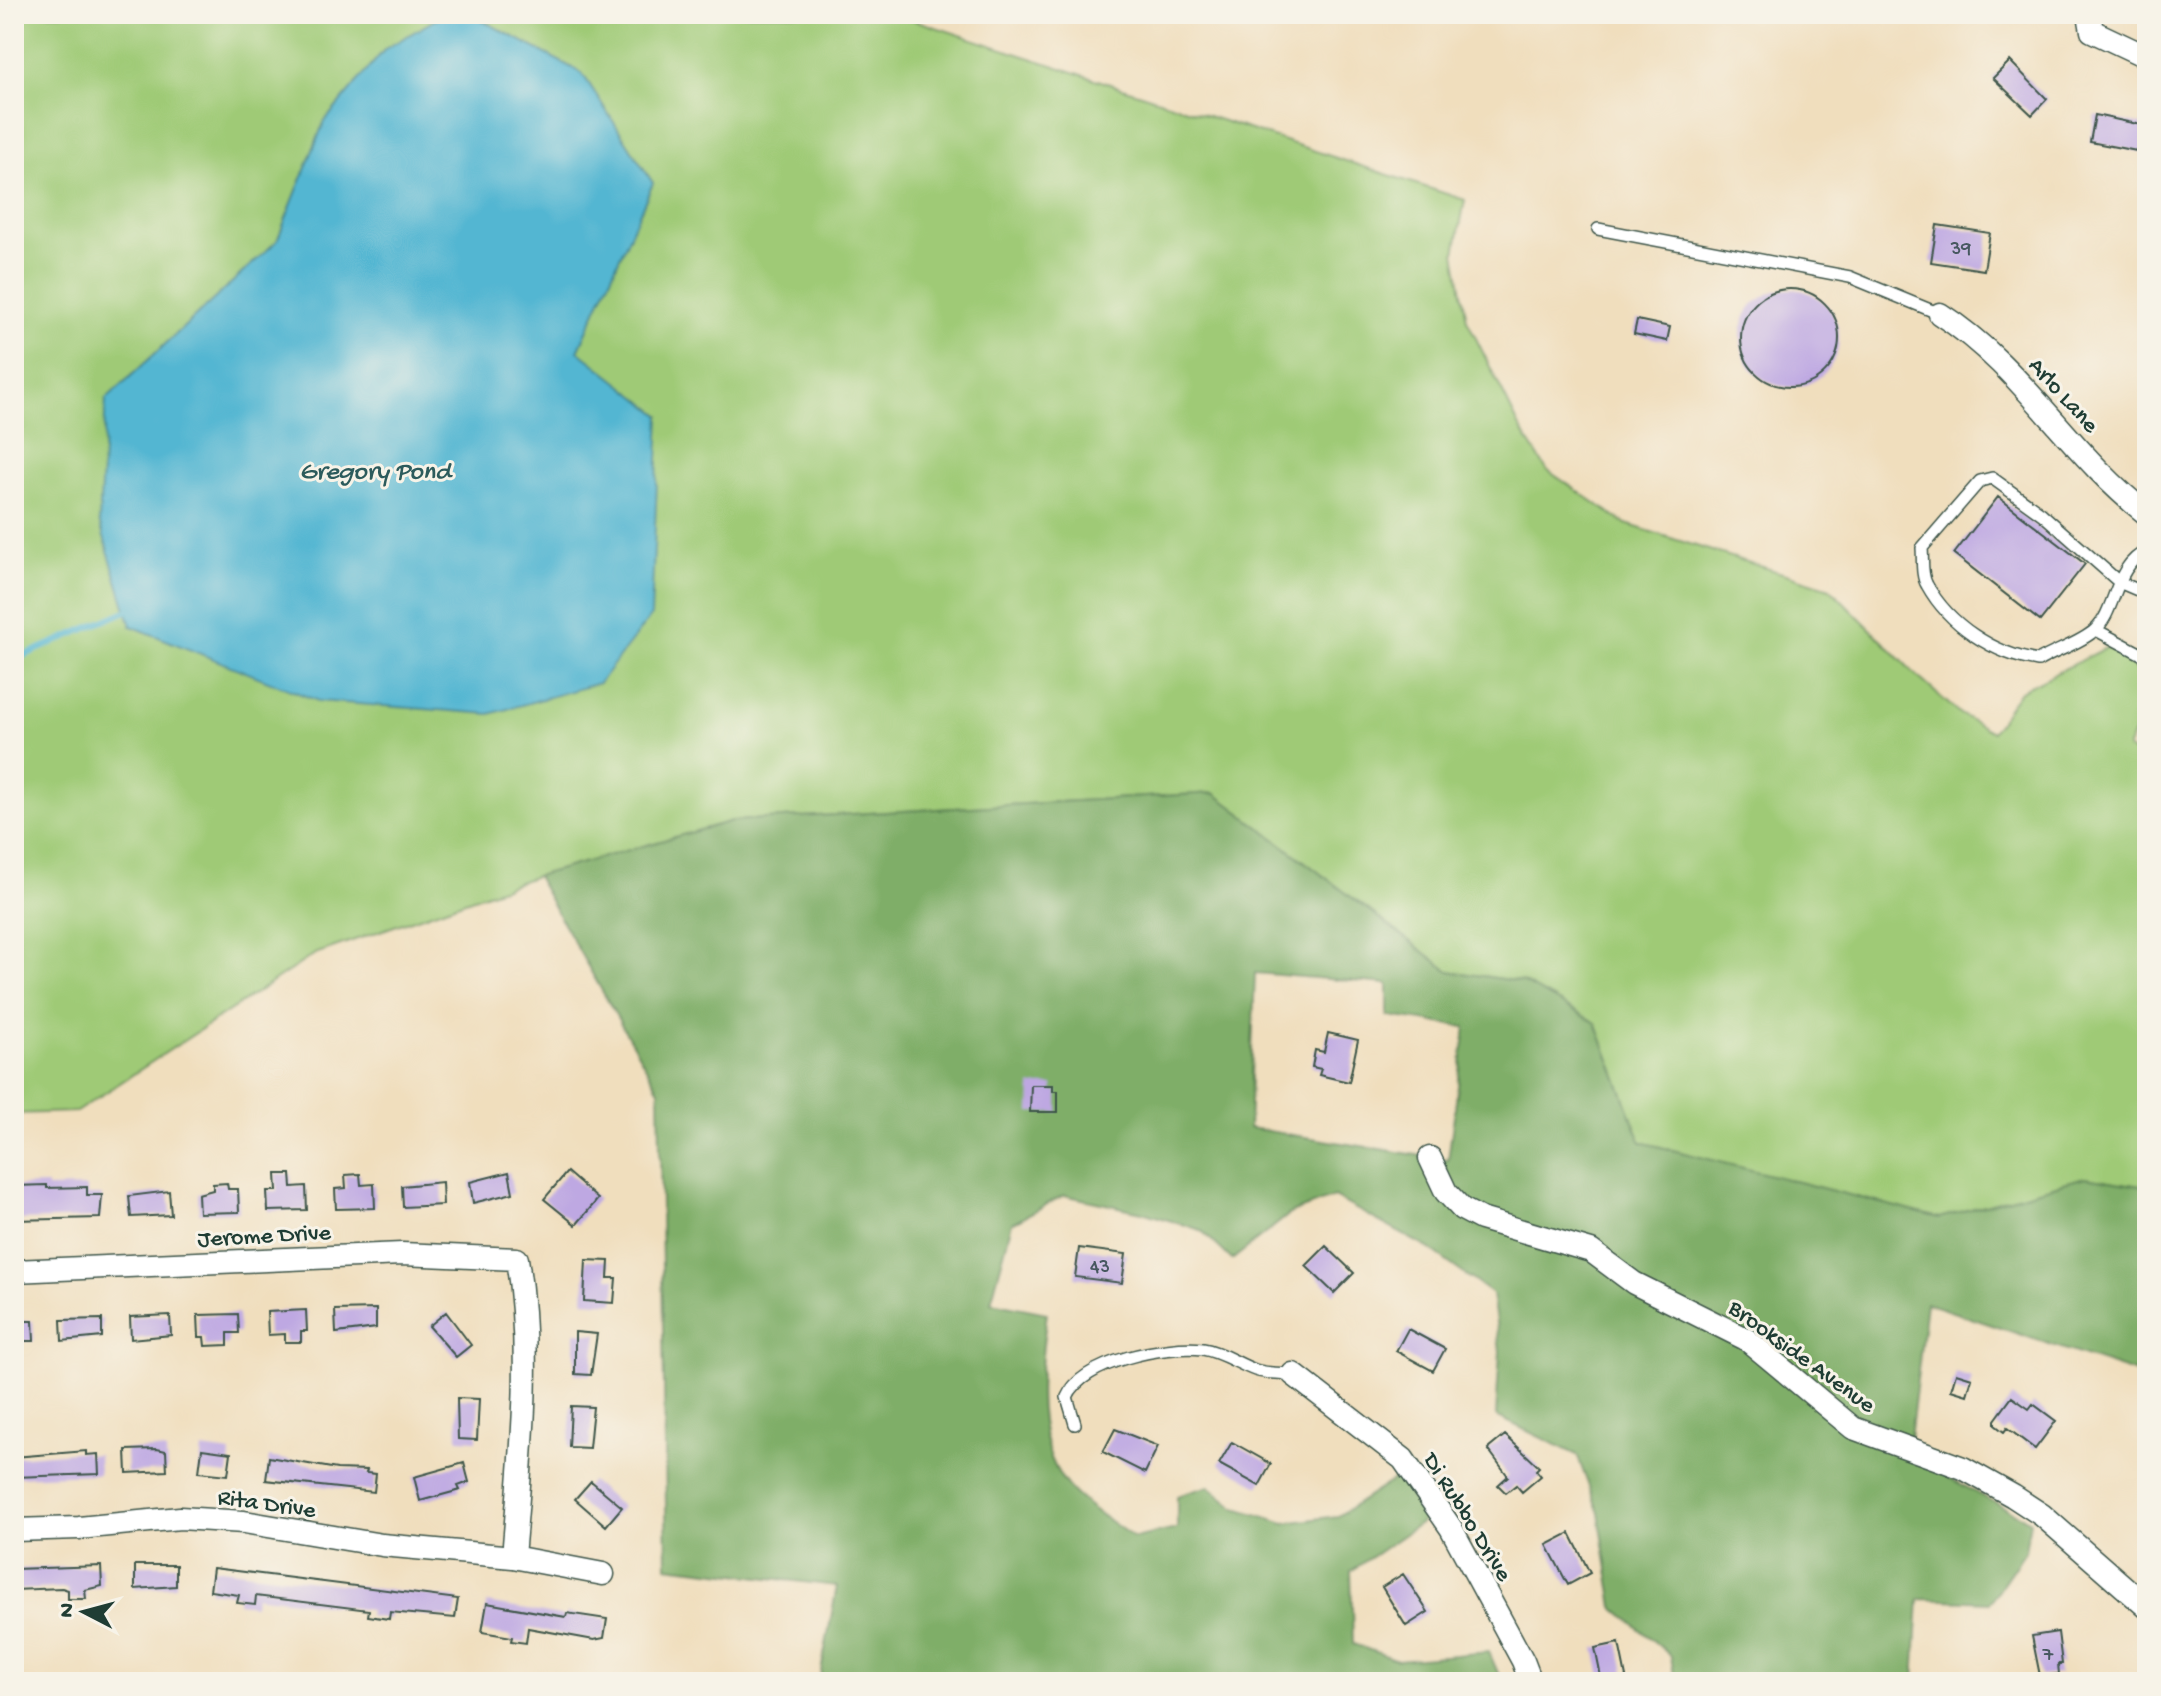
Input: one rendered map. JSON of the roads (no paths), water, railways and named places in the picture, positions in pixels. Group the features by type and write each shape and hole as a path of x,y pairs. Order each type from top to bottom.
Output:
{"street":[{"path":"2089,14 2092,31 2127,51 2147,57"},
{"name":"Arlo Lane","path":"1940,314 1990,350 2106,478 2147,514"},
{"name":"Brookside Avenue","path":"1430,1158 1446,1192 1462,1209 1481,1219 1591,1251 1634,1283 1746,1339 1853,1428 1963,1468 2042,1515 2147,1607"},
{"name":"Jerome Drive","path":"14,1271 402,1254 517,1259 524,1346 521,1495 513,1557"},
{"name":"Di Rubbo Drive","path":"1293,1374 1403,1459 1451,1528 1523,1661 1531,1682"},
{"name":"Rita Drive","path":"14,1530 79,1528 180,1518 244,1522 382,1545 513,1557 603,1574"}],"lane":[{"path":"1598,229 1850,277 1940,314"},
{"path":"2147,551 2136,556 2119,582 2096,630 2038,661 1987,645 1925,583 1922,548 1980,481 1992,478 2042,514 2119,582 2147,594"},
{"path":"2096,630 2147,657"},
{"path":"1075,1424 1066,1403 1071,1389 1091,1372 1142,1355 1206,1350 1258,1372 1293,1374"}],"water":[{"name":"Gregory Pond","path":"445,14 470,14 582,73 653,183 578,351 660,415 651,616 599,683 490,714 318,701 131,626 99,521 106,399 277,241 324,122 385,49"}],"waterway":[{"path":"14,660 126,611"}]}
